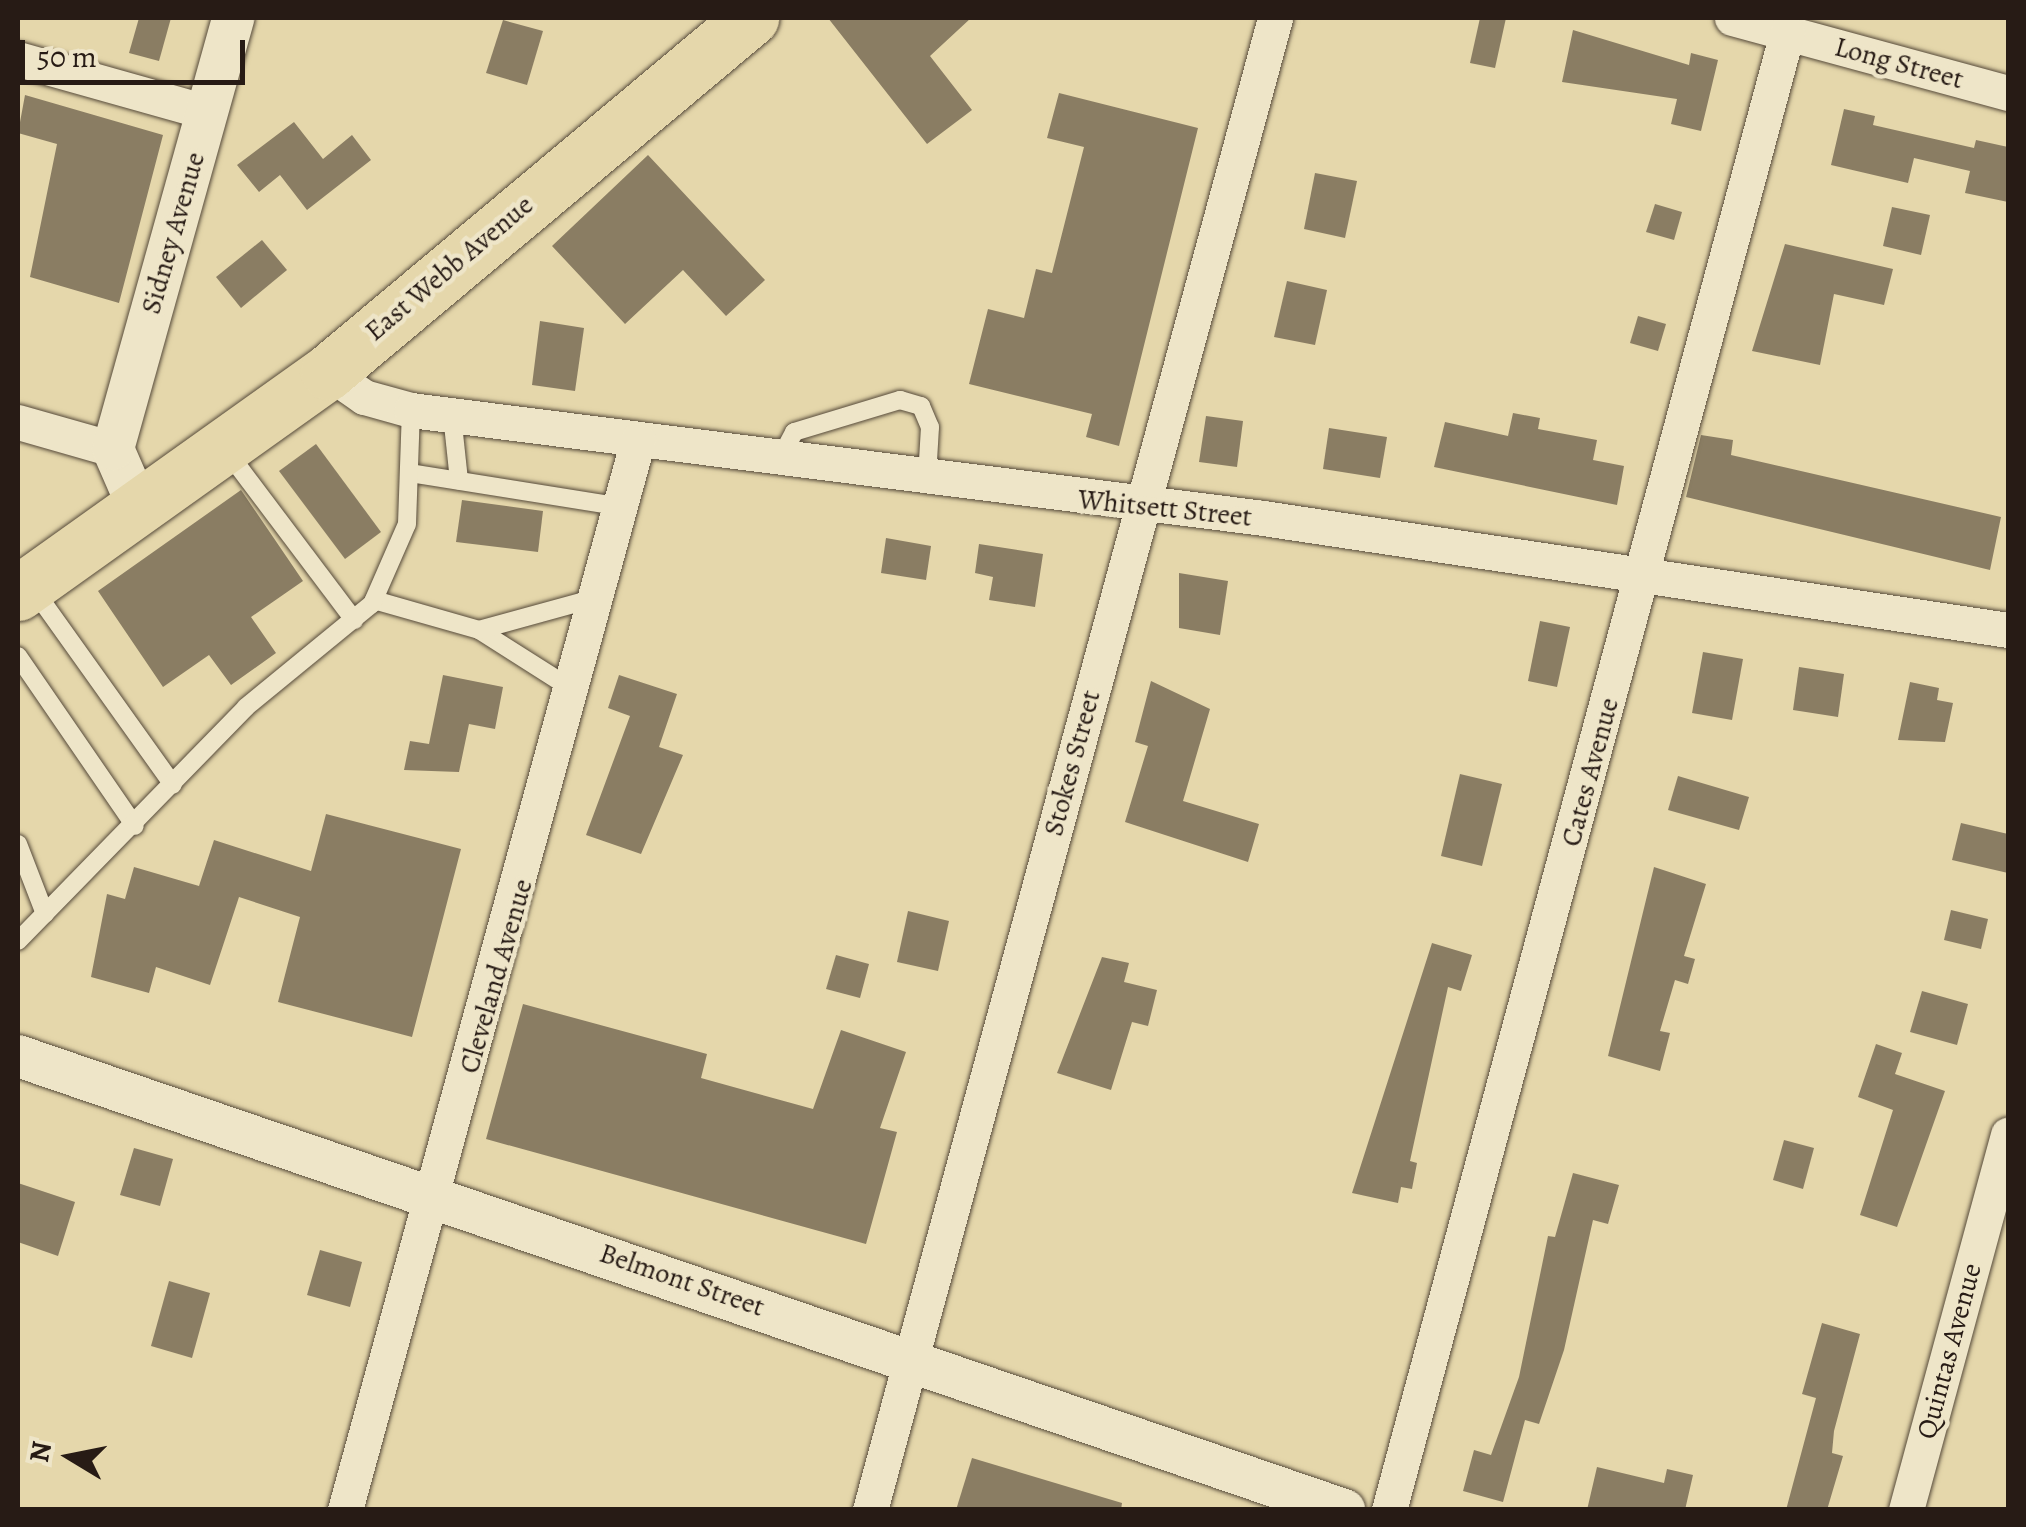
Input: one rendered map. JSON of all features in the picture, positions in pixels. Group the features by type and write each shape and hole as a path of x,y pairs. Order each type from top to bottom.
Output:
{"highway":[{"name":"East Webb Avenue","path":"24,589 140,510 328,372 752,18"}],"street":[{"name":"Sidney Avenue","path":"112,448 234,18"},
{"name":"Stokes Street","path":"870,1510 1124,548 1144,507 1275,18"},
{"name":"Long Street","path":"1732,18 2008,93"},
{"name":"Cates Avenue","path":"1389,1510 1786,33"},
{"path":"18,58 206,112"},
{"name":"Whitsett Street","path":"328,372 364,397 411,410 782,455 2008,630"},
{"path":"18,422 112,448 140,510"},
{"name":"Cleveland Avenue","path":"345,1510 575,691 638,440"},
{"name":"Belmont Street","path":"18,1056 909,1355 1344,1510"},
{"name":"Quintas Avenue","path":"1906,1510 2008,1135"}],"lane":[{"path":"782,455 806,426 900,400 921,406 930,428 928,477"},
{"path":"18,941 135,826 246,707 374,600 407,524 411,410"},
{"path":"452,415 459,481"},
{"path":"225,449 354,620"},
{"path":"410,474 622,507"},
{"path":"24,589 173,784"},
{"path":"480,630 600,597"},
{"path":"374,600 480,630 575,691"},
{"path":"18,656 135,826"},
{"path":"18,844 45,914"}],"building":[{"path":"139,18 171,18 159,61 129,53"},
{"path":"828,18 971,18 930,56 972,110 927,144"},
{"path":"1480,18 1506,18 1495,68 1470,63"},
{"path":"503,20 543,31 527,85 486,73"},
{"path":"1573,30 1689,65 1691,53 1718,60 1701,131 1671,124 1677,99 1562,82"},
{"path":"1059,93 1198,128 1119,446 1086,437 1092,414 969,384 988,309 1024,318 1036,269 1052,273 1084,147 1047,138"},
{"path":"25,95 163,135 119,303 30,277 57,144 18,133"},
{"path":"1844,109 1875,116 1873,125 1974,148 1976,140 2008,147 2008,202 1965,193 1970,171 1914,158 1908,183 1831,165"},
{"path":"294,122 323,159 352,135 371,160 307,210 280,175 259,192 237,165"},
{"path":"648,155 765,280 726,316 683,270 625,324 552,246"},
{"path":"1315,173 1357,181 1345,238 1304,229"},
{"path":"1655,204 1682,212 1674,240 1646,232"},
{"path":"1892,207 1930,215 1921,255 1883,246"},
{"path":"262,240 287,270 241,308 216,277"},
{"path":"1785,244 1893,269 1884,305 1834,294 1820,365 1752,351"},
{"path":"1287,281 1327,290 1315,345 1274,337"},
{"path":"1638,316 1666,324 1658,351 1630,343"},
{"path":"540,321 584,328 575,391 532,385"},
{"path":"1513,413 1540,418 1538,429 1597,440 1593,460 1624,466 1617,505 1434,467 1445,422 1508,436"},
{"path":"1206,416 1243,421 1237,467 1199,462"},
{"path":"1329,428 1387,437 1380,478 1323,469"},
{"path":"1701,435 1733,440 1731,455 2001,517 1990,570 1686,497"},
{"path":"316,444 381,532 345,559 279,471"},
{"path":"241,490 303,581 251,617 276,653 231,685 209,655 163,687 98,591"},
{"path":"462,500 543,511 538,552 456,542"},
{"path":"886,538 931,546 926,580 881,573"},
{"path":"979,544 1043,554 1035,607 989,600 993,577 975,573"},
{"path":"1179,573 1228,581 1220,635 1179,628"},
{"path":"1540,621 1570,627 1557,687 1528,681"},
{"path":"1703,652 1743,659 1732,720 1692,713"},
{"path":"1799,667 1844,674 1838,717 1793,710"},
{"path":"443,675 503,687 495,729 469,724 459,772 404,770 410,741 429,744"},
{"path":"619,675 677,694 659,747 683,755 641,854 586,835 630,716 608,708"},
{"path":"1151,681 1210,709 1183,801 1259,824 1248,862 1125,822 1148,746 1135,742"},
{"path":"1910,682 1939,688 1937,700 1953,703 1945,742 1898,740"},
{"path":"1460,774 1502,784 1482,866 1441,856"},
{"path":"1678,776 1749,797 1739,830 1668,810"},
{"path":"326,814 461,849 412,1037 278,1002 300,917 239,897 210,985 156,967 149,993 91,977 107,894 125,899 134,867 199,886 214,840 311,871"},
{"path":"1961,823 2008,834 2008,873 1952,860"},
{"path":"1654,867 1706,884 1684,956 1695,959 1688,984 1675,980 1660,1031 1670,1033 1660,1071 1608,1056"},
{"path":"1951,910 1988,919 1981,949 1944,940"},
{"path":"908,911 949,921 938,971 897,962"},
{"path":"1432,943 1472,955 1461,991 1448,987 1410,1161 1417,1163 1412,1189 1401,1187 1398,1203 1352,1193"},
{"path":"836,955 869,964 860,998 826,989"},
{"path":"1102,957 1129,963 1124,982 1157,990 1148,1026 1132,1022 1111,1090 1057,1073"},
{"path":"1922,991 1968,1004 1957,1045 1910,1032"},
{"path":"523,1004 707,1054 701,1078 813,1109 841,1030 906,1052 880,1128 897,1132 866,1244 486,1139"},
{"path":"1876,1044 1902,1053 1895,1074 1945,1091 1897,1227 1860,1215 1893,1110 1858,1097"},
{"path":"1784,1140 1814,1148 1803,1189 1773,1180"},
{"path":"134,1148 173,1159 160,1206 120,1195"},
{"path":"1573,1173 1619,1185 1608,1224 1593,1220 1564,1350 1539,1424 1525,1420 1503,1502 1463,1491 1474,1450 1491,1455 1519,1377 1548,1236 1555,1237"},
{"path":"18,1183 75,1202 58,1256 18,1242"},
{"path":"320,1250 362,1262 350,1307 307,1295"},
{"path":"169,1281 210,1293 192,1358 151,1346"},
{"path":"1822,1323 1860,1334 1834,1431 1832,1453 1843,1456 1827,1510 1786,1510 1816,1398 1802,1394"},
{"path":"972,1458 1122,1503 1121,1510 956,1510"},
{"path":"1597,1467 1664,1483 1667,1469 1693,1475 1685,1510 1587,1510"}]}
